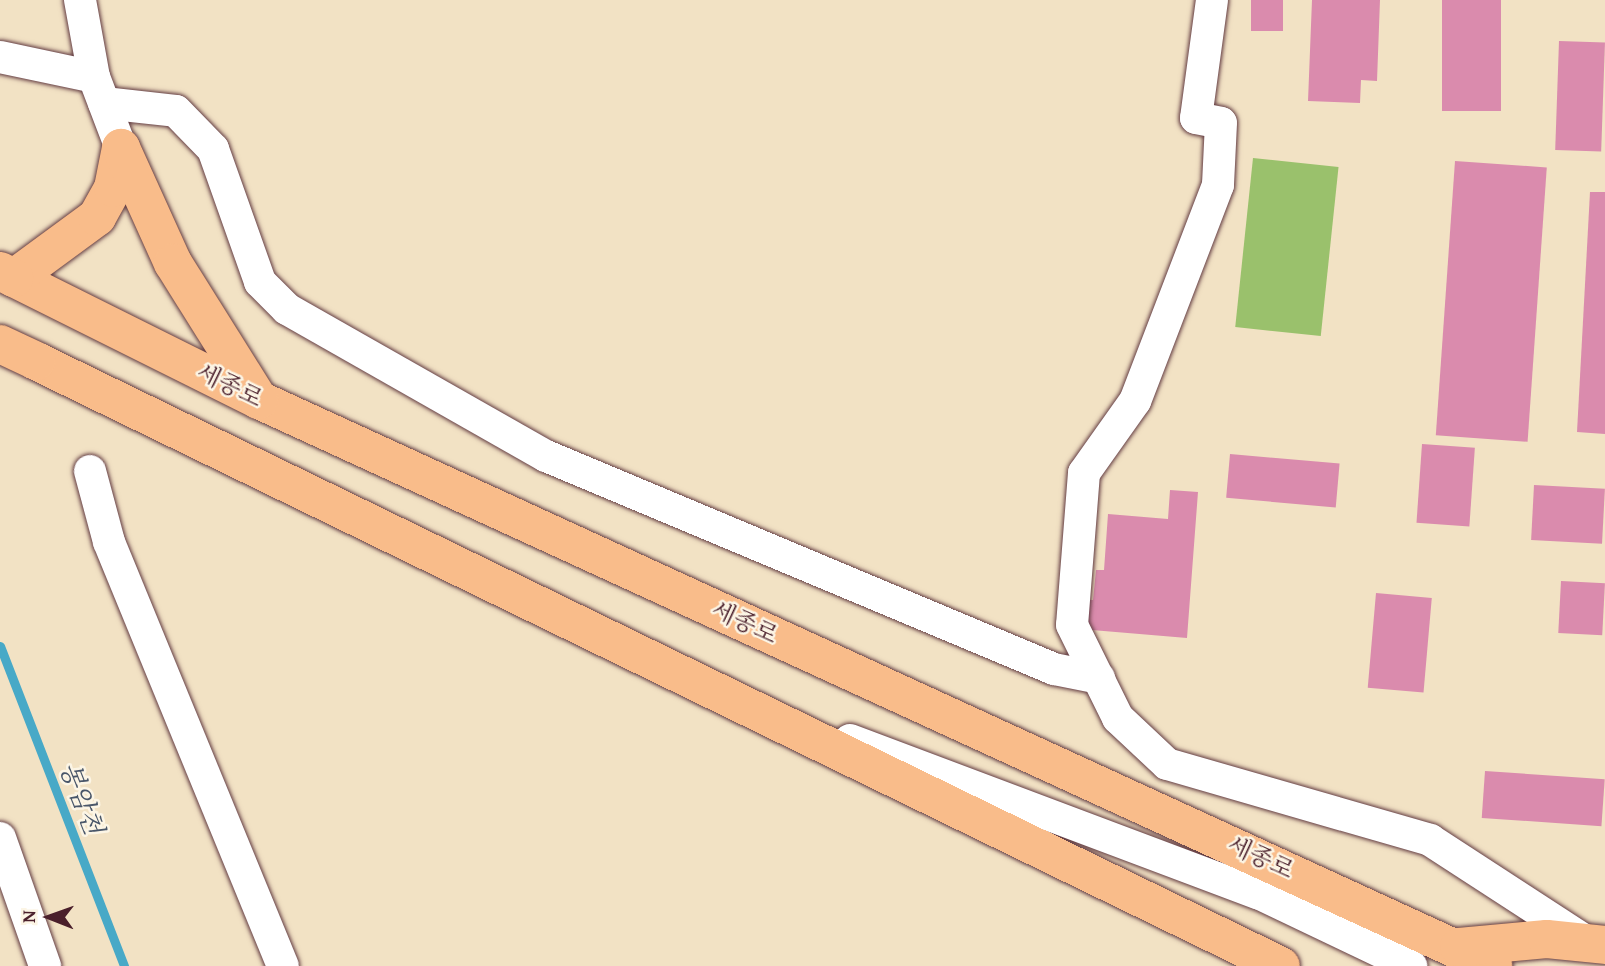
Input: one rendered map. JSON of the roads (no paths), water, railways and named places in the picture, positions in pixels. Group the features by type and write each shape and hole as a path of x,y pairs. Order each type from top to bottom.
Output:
{"main road":[{"path":"7,275 97,217 113,188 121,148"},
{"path":"121,148 173,263 259,400"},
{"name":"세종로","path":"7,275 259,400 1459,947 1493,966"},
{"path":"0,344 721,691 1281,966"},
{"path":"1459,947 1547,939 1598,945"}],"street":[{"path":"80,0 99,90 121,148"},
{"path":"1212,0 1196,118 1221,123 1218,185 1135,401 1084,473 1072,625 1118,718 1167,764 1430,840 1598,945"},
{"path":"0,57 99,90 176,111 213,149 260,282 286,309 546,456 1054,668 1099,678"},
{"path":"90,471 110,542 282,966"},
{"path":"721,691 1258,893 1411,966"},
{"path":"0,838 45,966"}],"waterway":[{"name":"봉암천","path":"0,646 124,966"}]}
